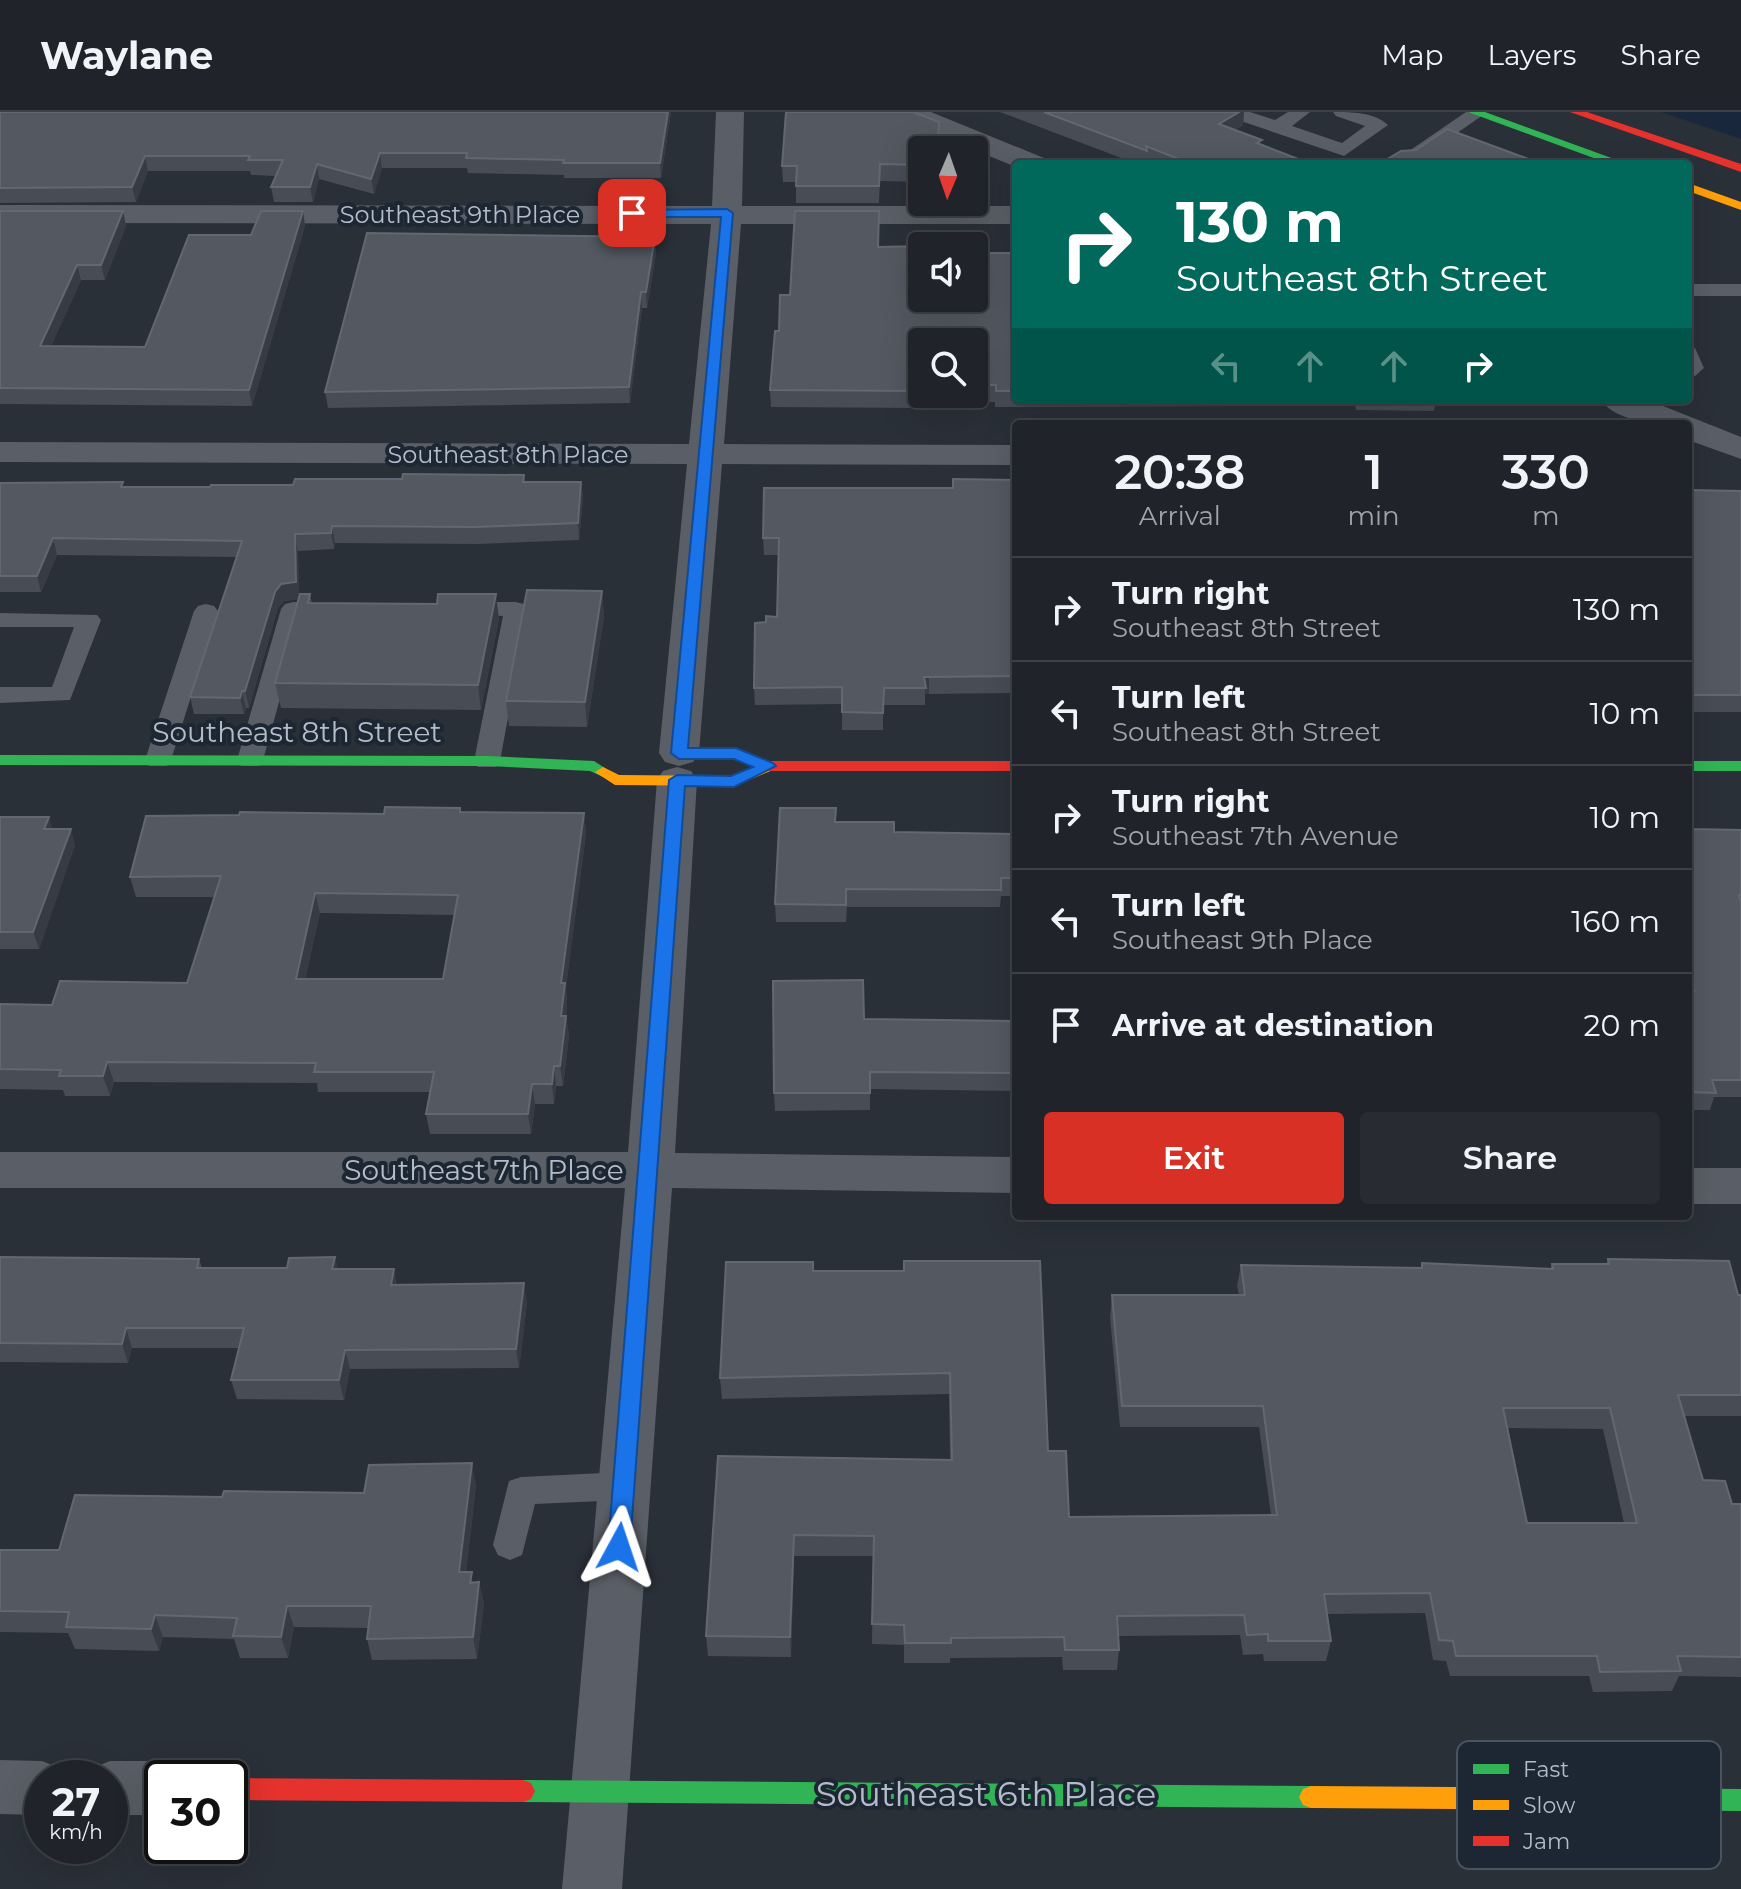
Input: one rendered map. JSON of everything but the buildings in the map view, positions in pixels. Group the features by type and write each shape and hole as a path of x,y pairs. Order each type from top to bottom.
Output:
{"main road":[{"path":"1576,112 1741,168"},
{"path":"1475,113 1610,160"},
{"path":"1692,188 1741,206"},
{"path":"594,766 619,753"},
{"name":"Southeast 8th Street","path":"722,754 736,754 767,766 1012,766"},
{"name":"Southeast 8th Street","path":"0,760 487,761 594,766 615,780 678,760 734,781 767,766"},
{"path":"1692,766 1741,766"},
{"name":"Southeast 6th Place","path":"248,1789 1457,1798"},
{"name":"Southeast 6th Place","path":"1721,1800 1741,1800"}],"street":[{"path":"592,1889 650,1170 678,760 708,454 727,213 730,112"},
{"path":"906,112 1024,160"},
{"name":"Southeast 9th Place","path":"0,214 1012,215"},
{"path":"1639,404 1670,420"},
{"path":"1692,430 1741,449"},
{"name":"Southeast 8th Place","path":"0,452 1012,455"},
{"path":"1692,456 1741,456"},
{"name":"Southeast 7th Place","path":"0,1170 650,1170 1012,1175"},
{"path":"1692,1186 1741,1186"},
{"path":"0,1787 24,1788"}],"lane":[{"path":"1232,112 1344,150 1379,125 1342,112"},
{"path":"1277,127 1301,112"},
{"path":"1405,160 1475,113"},
{"path":"1692,290 1741,290"},
{"path":"250,760 293,609 357,609"},
{"path":"436,609 516,609 487,761"},
{"path":"158,760 206,611"},
{"path":"0,620 89,620 61,695 0,695"},
{"path":"510,1545 521,1491 624,1486"}],"water":[{"path":"1661,112 1741,112 1741,139"}],"traffic: fast":[{"path":"1474,112 1611,160"},
{"path":"0,760 487,761 594,766 603,772"},
{"path":"1692,766 1741,766"},
{"path":"523,1791 1311,1797"},
{"path":"1721,1800 1741,1800"}],"traffic: slow":[{"path":"1692,188 1741,206"},
{"path":"603,772 615,780 734,781 767,766"},
{"path":"1311,1797 1457,1798"}],"traffic: jam":[{"path":"1576,112 1741,168"},
{"path":"741,755 767,766 1012,766"},
{"path":"248,1789 523,1791"}],"route":[{"path":"619,1547 650,1170 677,780 734,781 767,766 736,754 679,753 708,454 727,213 632,213"}]}
